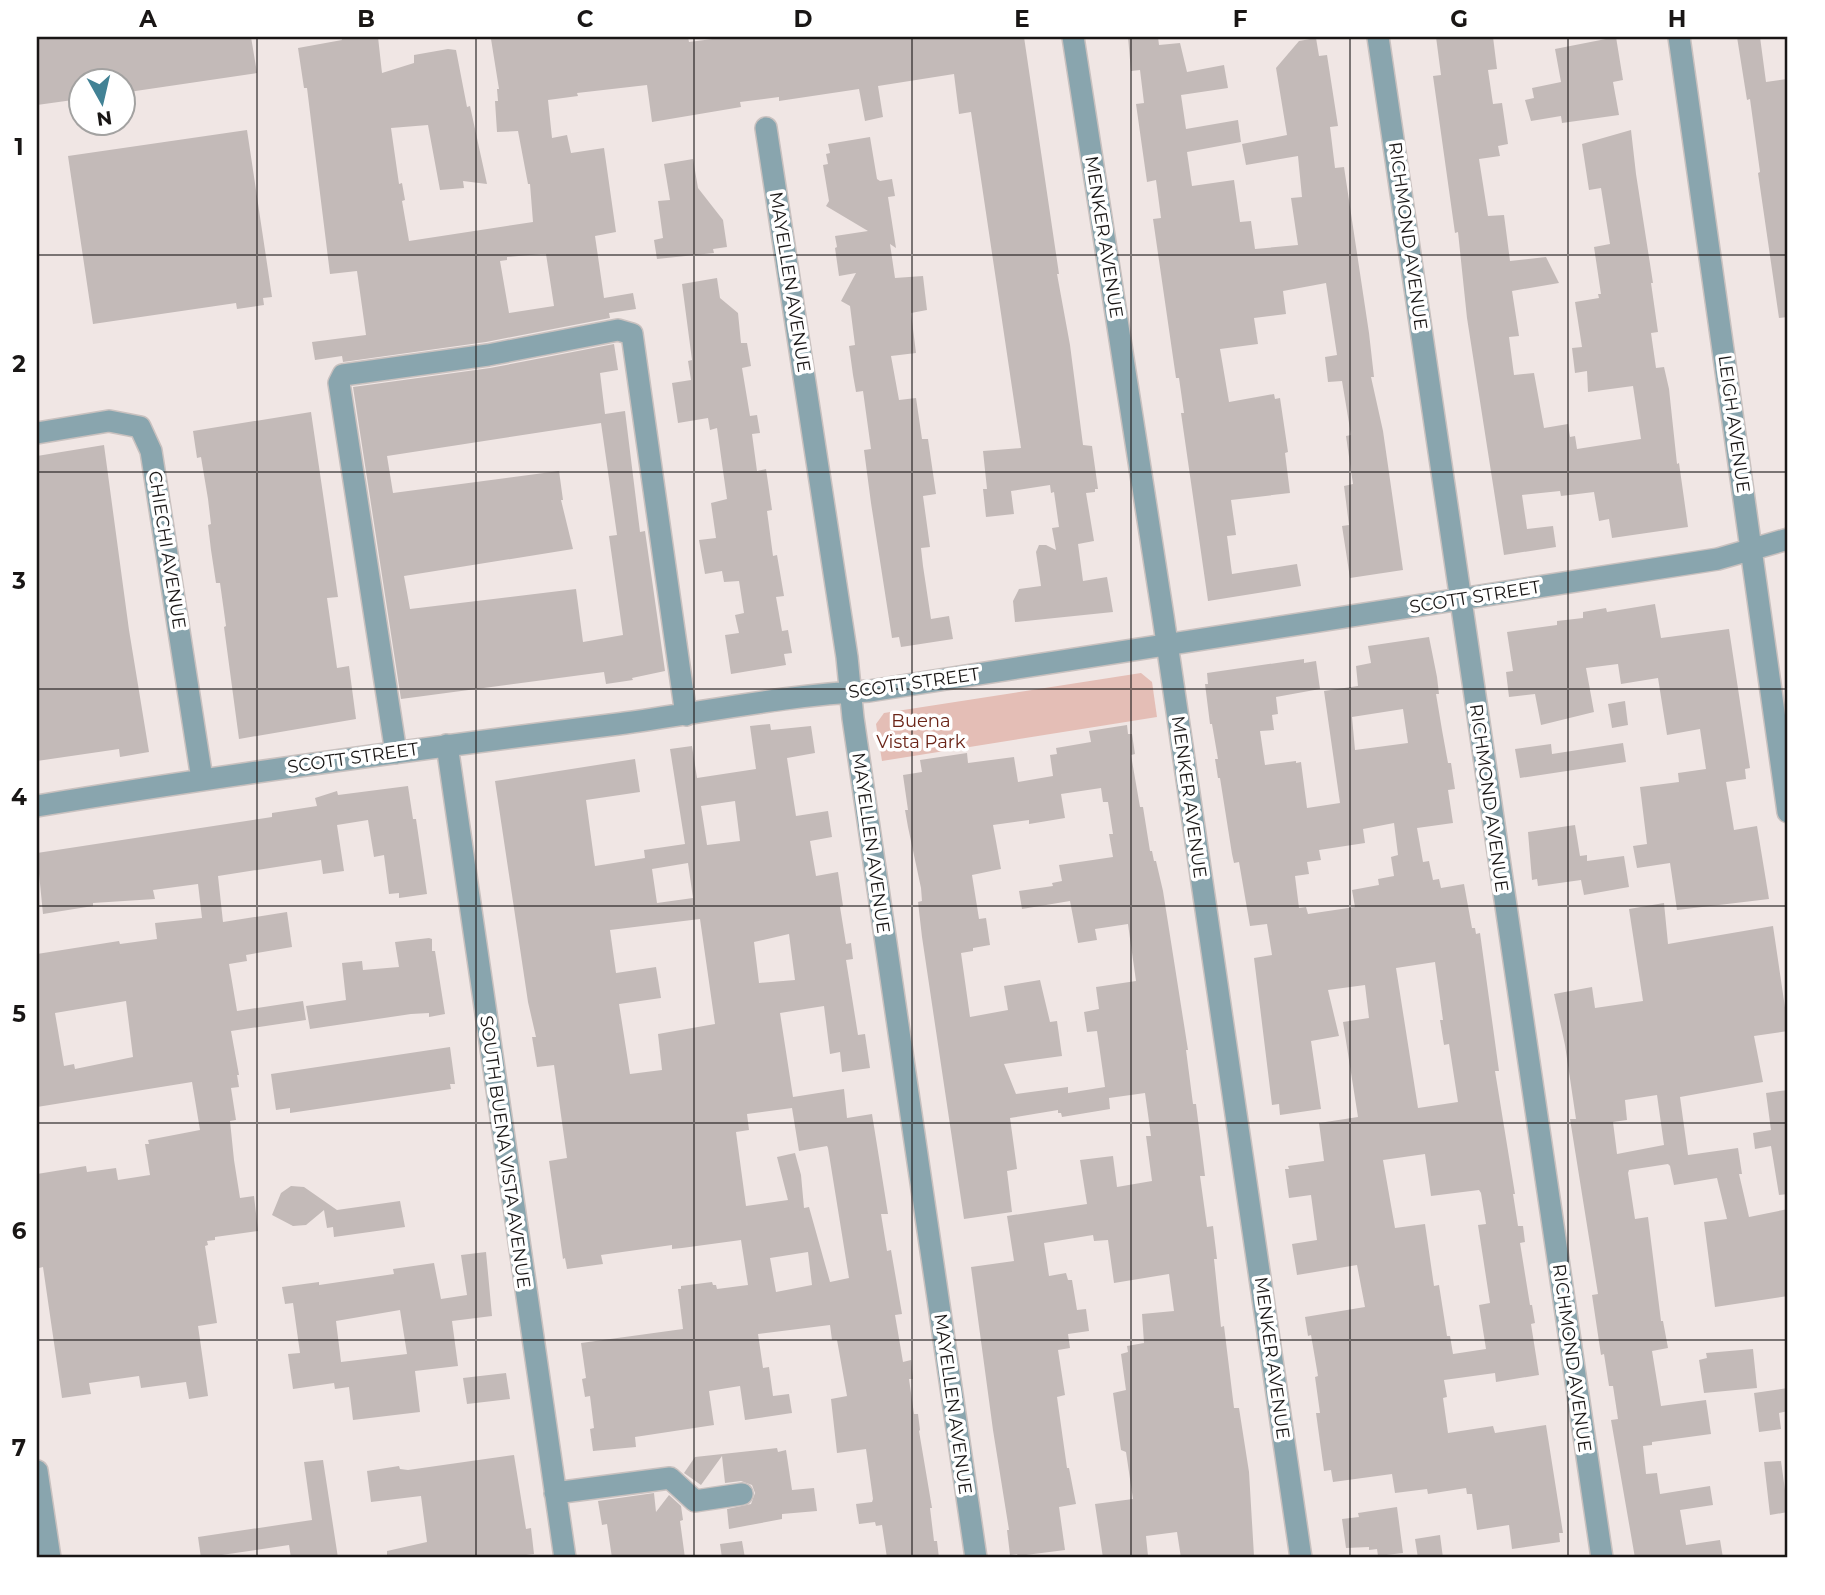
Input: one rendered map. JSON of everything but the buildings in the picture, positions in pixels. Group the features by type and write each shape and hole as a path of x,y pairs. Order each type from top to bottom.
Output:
{"street":[{"name":"MENKER AVENUE","path":"1073,37 1167,646 1301,1558"},
{"name":"RICHMOND AVENUE","path":"1378,37 1462,600 1511,956 1602,1558"},
{"name":"LEIGH AVENUE","path":"1679,37 1788,812"},
{"name":"MAYELLEN AVENUE","path":"766,128 847,657 976,1558"},
{"path":"396,752 339,383 343,375 488,355 618,330 632,334 687,715"},
{"name":"CHIECHI AVENUE","path":"37,433 109,421 140,427 151,451 202,779"},
{"name":"SCOTT STREET","path":"37,806 202,779 869,691 1167,646 1718,559 1788,539"},
{"name":"SOUTH BUENA VISTA AVENUE","path":"447,745 565,1558"},
{"path":"37,1471 50,1558"},
{"path":"555,1493 670,1478 695,1501 742,1494"}],"green space":[{"name":"Buena Vista Park","path":"1141,673 1152,682 1157,717 882,761 876,724 884,713"}]}
